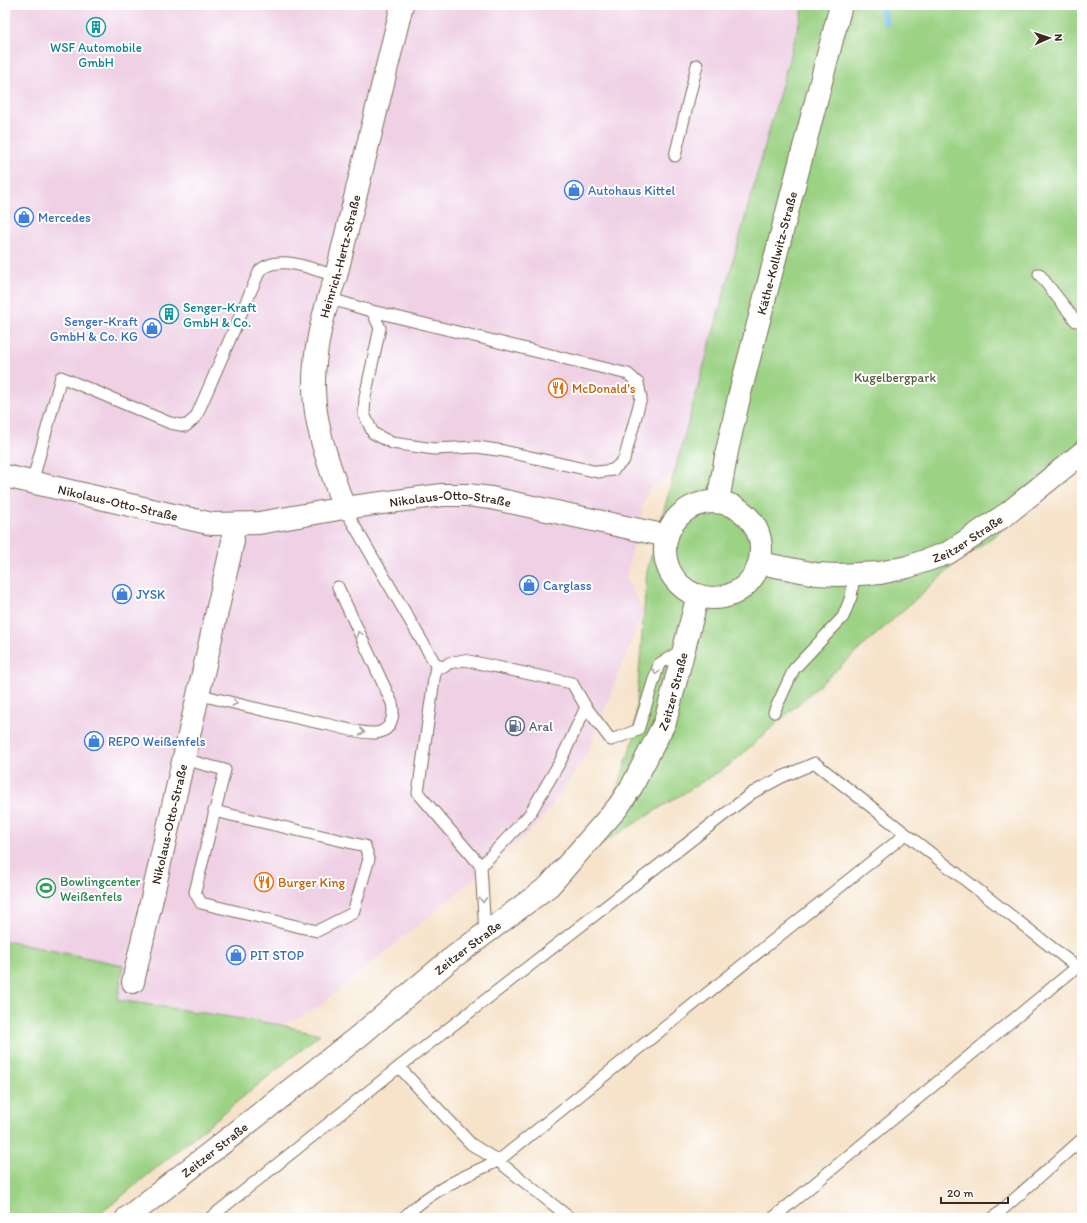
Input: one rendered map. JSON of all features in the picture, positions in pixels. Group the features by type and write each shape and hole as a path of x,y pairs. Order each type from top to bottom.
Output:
{"street":[{"name":"Heinrich-Hertz-Straße","path":"344,508 327,457 317,416 314,390 316,363 328,298 336,276 402,5"},
{"name":"Käthe-Kollwitz-Straße","path":"718,501 726,451 740,393 841,5"},
{"name":"Zeitzer Straße","path":"760,563 816,574 854,575 880,573 907,567 948,553 1008,513 1082,453"},
{"name":"Nikolaus-Otto-Straße","path":"5,476 212,524 259,523 344,508 421,497 467,495 667,536"},
{"path":"718,501 736,507 747,515 756,526 762,544 760,563 751,580 736,593 717,598 698,596 682,586 670,572 665,554 667,536 675,521 686,509 702,503 718,501"},
{"name":"Nikolaus-Otto-Straße","path":"133,982 184,759 197,694 233,541 232,524"},
{"name":"Zeitzer Straße","path":"127,1218 359,1036 451,959 549,886 618,807 632,786 665,722 698,596"}],"lane":[{"path":"675,156 697,65"},
{"path":"32,483 61,377 170,423 186,426 196,417 232,336 253,281 265,265 277,261 336,276"},
{"path":"1039,274 1076,321"},
{"path":"328,298 372,311 628,374 638,383 641,398 624,460 613,470 598,472 477,447 434,449 392,443 373,433 364,414 365,397 380,328 372,311"},
{"path":"344,508 436,665 418,793 481,866 485,934"},
{"path":"774,712 794,669 843,617 851,597 854,575"},
{"path":"197,694 364,732 376,733 384,730 391,723 394,714 392,704 338,587"},
{"path":"436,665 444,668 454,661 464,660 572,683 586,708 611,740 638,730 658,664 685,648"},
{"path":"481,866 529,815 560,762 586,708"},
{"path":"184,759 225,770 214,811 195,892 201,903 318,931 353,913 368,859 365,846 214,811"},
{"path":"210,1218 399,1067 752,793 782,777 815,763 1079,969 773,1218"},
{"path":"404,1218 416,1205 455,1180 498,1161 906,834"},
{"path":"399,1067 470,1144 498,1161 570,1218"},
{"path":"993,1218 1082,1139"}],"shaded area":[{"path":"5,5 804,5 674,474 647,490 626,577 643,612 586,756 538,824 462,889 312,1012 282,1025 118,1000 123,965 5,941"}],"green space":[{"name":"Kugelbergpark","path":"804,5 1082,5 1082,469 1020,517 955,564 731,764 598,846 634,738 647,571"},
{"path":"5,941 123,965 118,1000 282,1025 320,1034 95,1218 5,1218"}],"waterway":[{"path":"880,5 886,22"}],"place":[{"name":"WSF Automobile GmbH","path":"96,27"},
{"name":"Autohaus Kittel","path":"574,190"},
{"name":"Mercedes","path":"24,217"},
{"name":"Senger-Kraft GmbH & Co.","path":"169,314"},
{"name":"Senger-Kraft GmbH & Co. KG","path":"152,328"},
{"name":"McDonald's","path":"558,388"},
{"name":"Carglass","path":"529,585"},
{"name":"JYSK","path":"122,594"},
{"name":"Aral","path":"515,726"},
{"name":"REPO Weißenfels","path":"94,741"},
{"name":"Burger King","path":"264,882"},
{"name":"Bowlingcenter Weißenfels","path":"46,888"},
{"name":"PIT STOP","path":"236,955"}]}
